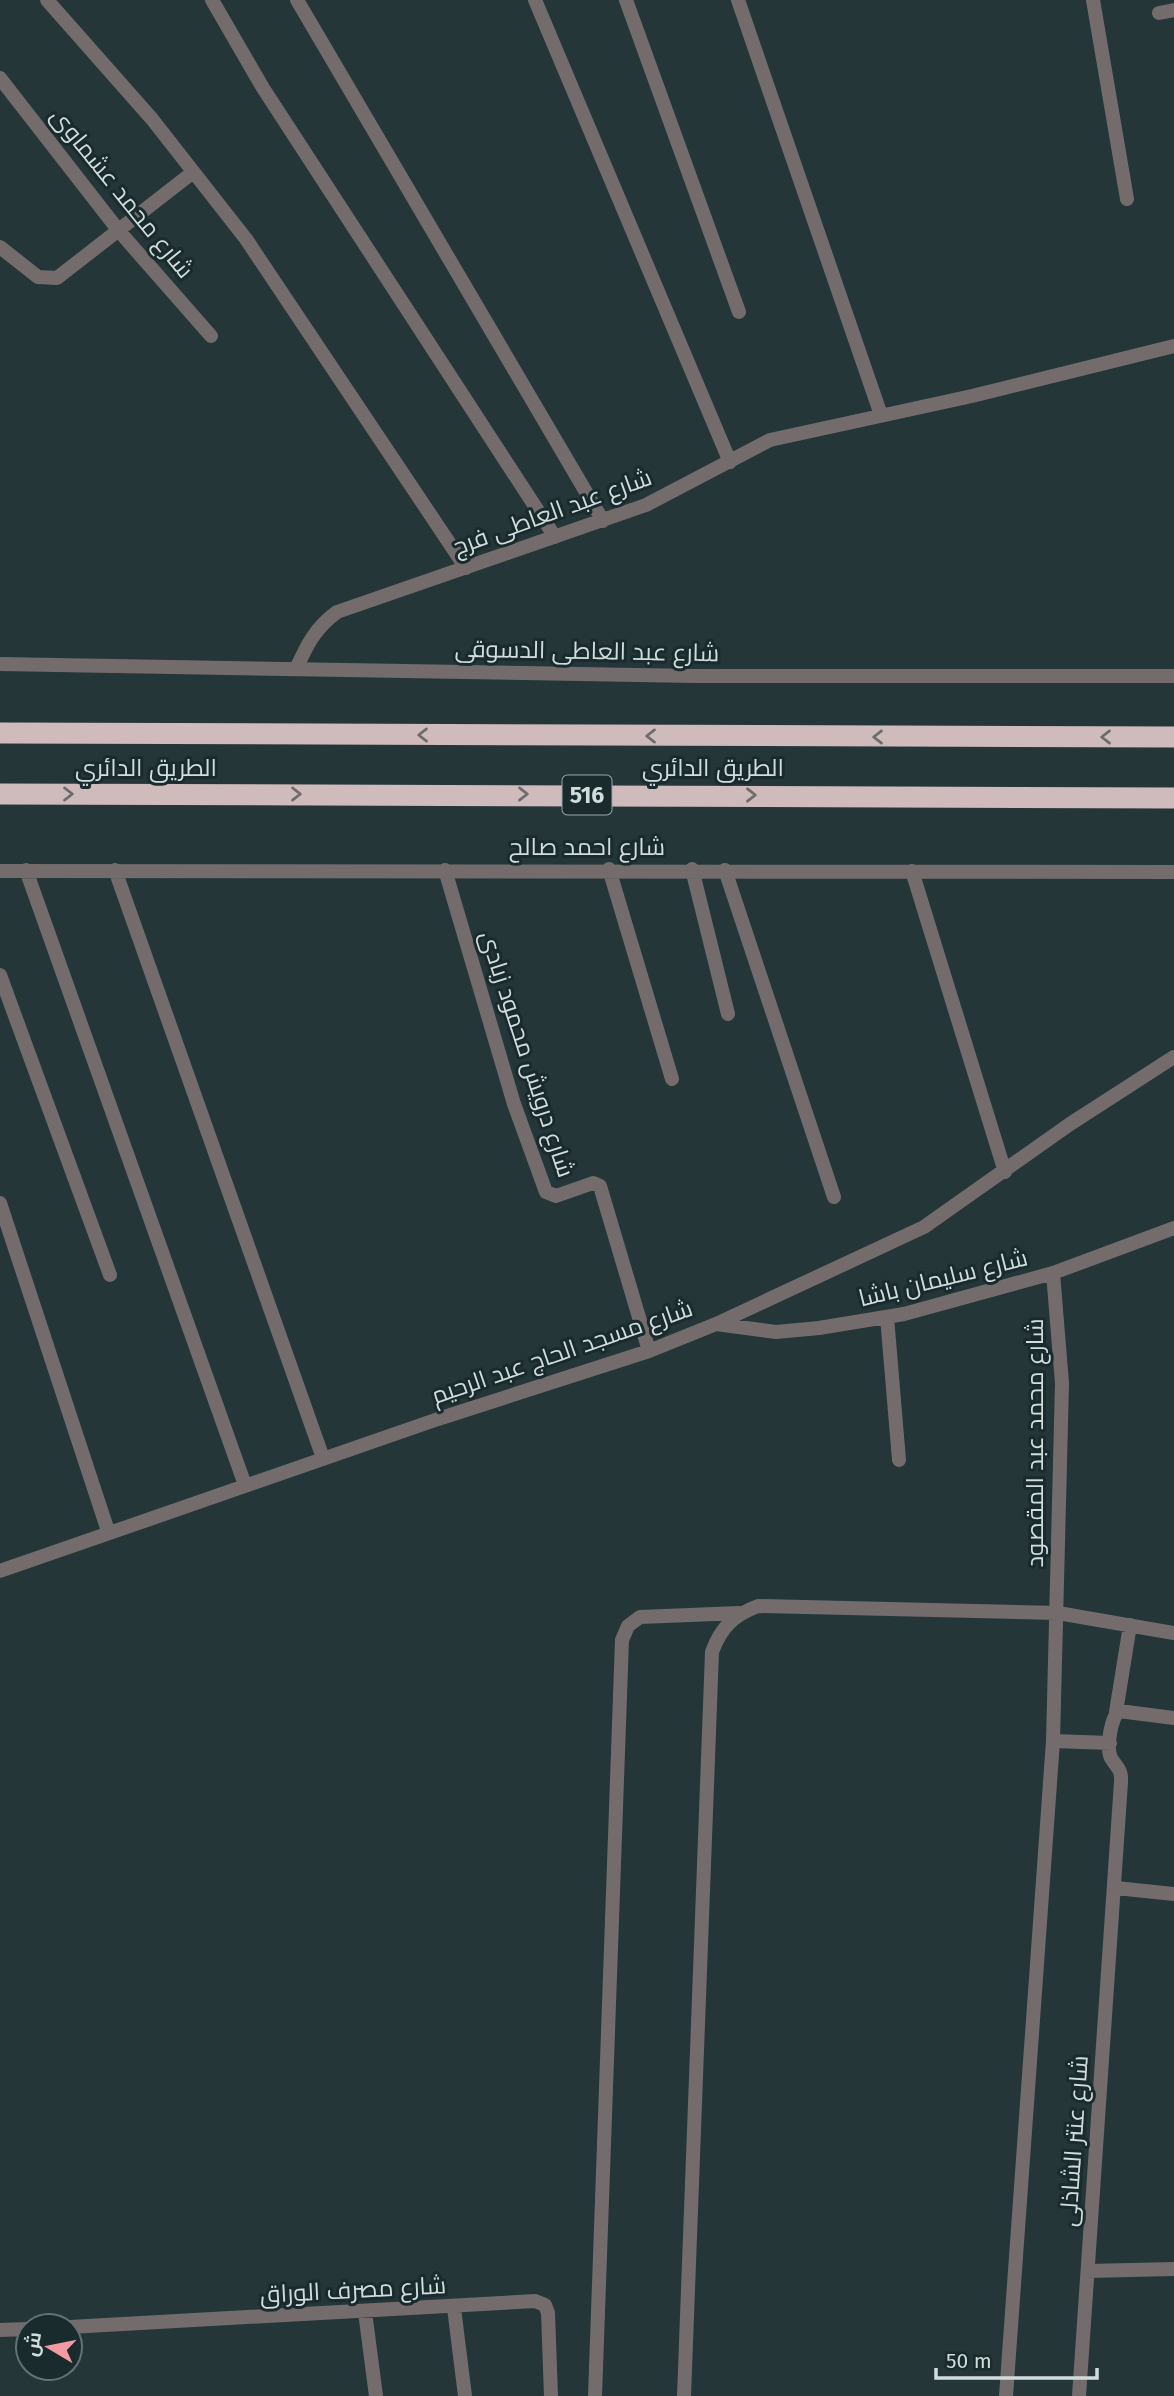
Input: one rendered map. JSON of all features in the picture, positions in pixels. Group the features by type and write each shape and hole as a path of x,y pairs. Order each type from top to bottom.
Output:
{"highway":[{"name":"الطريق الدائري","path":"0,733 1174,737"},
{"name":"الطريق الدائري","path":"0,794 1174,798"}],"street":[{"path":"47,0 152,119 246,239 466,568"},
{"path":"212,0 263,88 555,537"},
{"path":"297,0 603,521"},
{"path":"535,0 730,462"},
{"path":"626,0 739,312"},
{"path":"738,0 881,415"},
{"path":"1093,0 1127,199"},
{"name":"شارع محمد عشماوى","path":"0,78 119,230 211,336"},
{"path":"0,247 38,277 57,278 192,173"},
{"name":"شارع عبد العاطى فرج","path":"296,669 309,639 320,624 337,612 646,505 770,440 1174,346"},
{"name":"شارع عبد العاطى الدسوقى","path":"0,664 694,676 1174,676"},
{"path":"609,869 672,1079"},
{"path":"692,869 728,1014"},
{"name":"شارع احمد صالح","path":"0,871 692,869 1174,872"},
{"path":"26,870 245,1485"},
{"path":"115,870 323,1458"},
{"name":"شارع درويش محمود زبادى","path":"445,870 514,1104 546,1192 556,1196 593,1183 600,1186 649,1351"},
{"path":"725,870 834,1197"},
{"path":"912,871 1005,1172"},
{"path":"0,975 110,1275"},
{"name":"شارع مسجد الحاج عبد الرحيم","path":"0,1571 323,1458 649,1351 716,1324 924,1227 1070,1124 1174,1057"},
{"path":"0,1203 108,1531"},
{"name":"شارع سليمان باشا","path":"716,1324 776,1332 887,1317 1054,1273 1174,1228"},
{"name":"شارع محمد عبد المقصود","path":"1006,2396 1053,1741 1062,1383 1054,1273"},
{"path":"887,1317 899,1460"},
{"path":"595,2396 622,1640 628,1626 640,1616 739,1613 758,1606 1058,1612 1174,1633"},
{"path":"684,2396 712,1651 718,1635 739,1613"},
{"path":"1053,1741 1110,1743 1130,1625"},
{"path":"1116,1712 1174,1718"},
{"name":"شارع عنتر الشاذلى","path":"1079,2396 1122,1774 1110,1754 1110,1743"},
{"path":"1116,1888 1174,1894"},
{"path":"1088,2271 1174,2269"},
{"name":"شارع مصرف الوراق","path":"84,2325 454,2308 535,2301 545,2305 548,2314 551,2396"},
{"path":"454,2308 465,2396"},
{"path":"365,2312 376,2396"}]}
